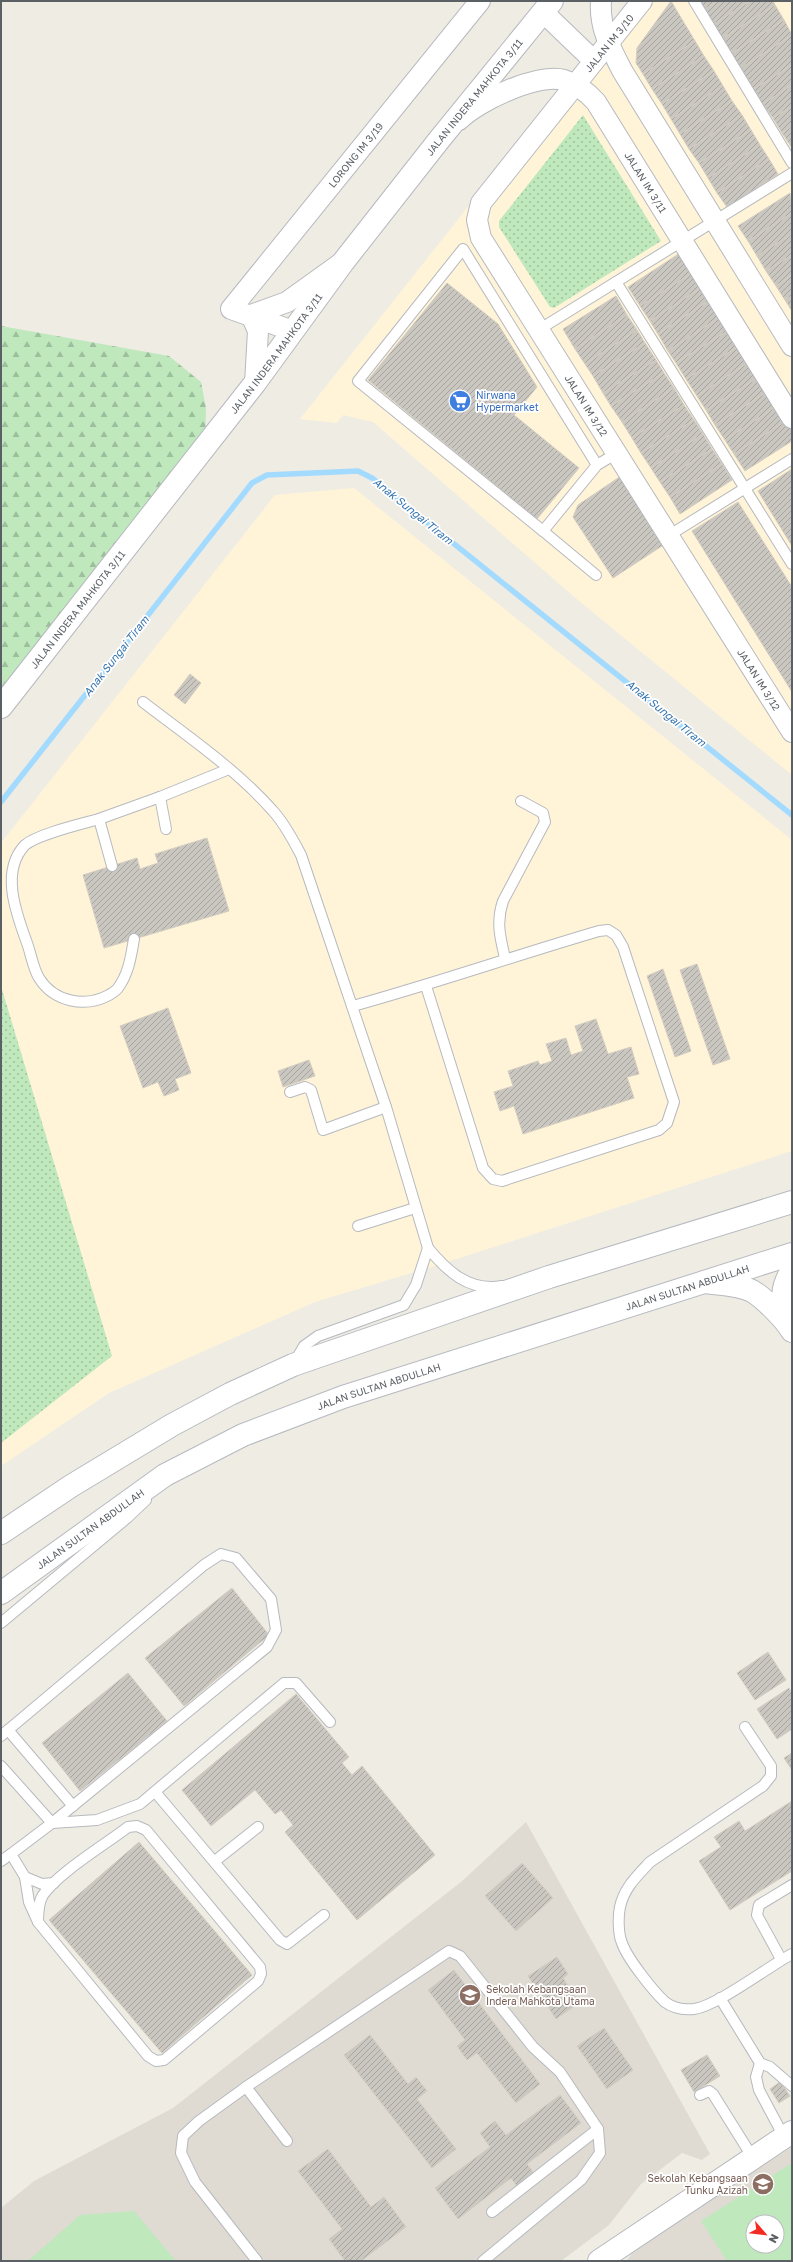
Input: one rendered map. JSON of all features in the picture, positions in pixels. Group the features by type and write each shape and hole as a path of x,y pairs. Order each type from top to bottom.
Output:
{"main road":[{"name":"JALAN INDERA MAHKOTA 3/11","path":"1,707 255,383 344,261 547,6"},
{"path":"1,1533 71,1486 172,1425 230,1394 293,1365 549,1278 792,1202"},
{"name":"JALAN SULTAN ABDULLAH","path":"1,1593 165,1475 243,1435 314,1407 792,1254"},
{"path":"790,1327 782,1297 783,1288 792,1270"},
{"path":"705,1282 736,1286 752,1291 790,1327"},
{"path":"599,2261 788,2135"}],"street":[{"name":"LORONG IM 3/19","path":"251,315 231,309 480,1"},
{"path":"601,1 602,27 608,43 714,221 792,346"},
{"name":"JALAN IM 3/10","path":"575,84 642,1"},
{"path":"547,6 594,61"},
{"name":"JALAN IM 3/11","path":"439,140 463,116 488,101 515,89 549,79 563,80 575,84 587,92 596,102 792,418"},
{"name":"JALAN IM 3/12","path":"575,84 481,204 477,220 481,238 540,329 668,536 792,732"},
{"path":"251,315 287,302 344,261"},
{"path":"251,315 293,331"},
{"path":"251,315 258,331 255,383"}],"lane":[{"path":"694,1 792,163"},
{"path":"540,329 792,173"},
{"path":"596,575 358,381 463,249 597,465"},
{"path":"616,282 792,564"},
{"path":"543,531 597,465 617,453"},
{"path":"668,536 792,459"},
{"path":"143,702 229,769 274,811 289,833 301,855 386,1107 428,1248 446,1269 469,1283 496,1287 549,1278"},
{"path":"134,939 129,968 118,989 101,999 81,1003 65,999 52,990 39,978 8,893 8,872 17,854 25,844 36,839 99,819 160,797 229,769"},
{"path":"160,797 166,829"},
{"path":"505,958 498,924 502,901 545,822 543,813 521,801"},
{"path":"99,819 112,866"},
{"path":"353,1006 426,986 505,958 599,931 608,930 616,935 623,946 674,1102 667,1123 659,1130 510,1179 502,1181 493,1179 483,1168 426,986"},
{"path":"290,1092 304,1087 311,1090 323,1130 386,1107"},
{"path":"358,1226 415,1208"},
{"path":"293,1365 304,1346 318,1336 404,1305 416,1285 428,1248"},
{"path":"1,1623 127,1518 148,1498 165,1475"},
{"path":"1,1861 52,1823 73,1806 267,1647 276,1630 271,1599 236,1558 221,1554 204,1565 5,1733 73,1806"},
{"path":"52,1823 97,1820 140,1804 156,1793 284,1683 296,1683 330,1722"},
{"path":"745,1727 771,1766 771,1776 763,1786 650,1862 624,1892 619,1908 622,1943 632,1962 666,2002 679,2009 695,2009 720,1998 781,1959 792,1954"},
{"path":"1,1766 52,1823"},
{"path":"156,1793 280,1940 287,1944 324,1915"},
{"path":"10,1854 25,1877 29,1902 38,1922 148,2056 156,2061 164,2060 258,1981 261,1974 260,1967 146,1830 137,1826 128,1827 54,1883 43,1896 38,1908 38,1922"},
{"path":"215,1862 258,1827"},
{"path":"25,1877 42,1884 54,1883"},
{"path":"781,1959 757,1915 758,1905 792,1885"},
{"path":"256,2261 195,2182 181,2152 183,2136 199,2121 246,2087 449,1951 460,1956 533,2047 560,2072 598,2129 600,2153 581,2180 483,2261"},
{"path":"720,1998 760,2063 770,2067 792,2086"},
{"path":"760,2063 756,2077 759,2090 788,2135"},
{"path":"246,2087 287,2141"},
{"path":"700,2095 710,2091 713,2094 753,2158"},
{"path":"492,2212 598,2129"}],"shaded area":[{"path":"631,1 792,1 792,775 579,601 373,422 343,415 337,423 300,419"},
{"path":"354,488 792,840 792,1151 438,1265 315,1302 109,1393 1,1466 1,843 275,495"},
{"name":"Sekolah Kebangsaan Indera Mahkota Utama","path":"526,1822 710,2154 702,2160 682,2153 641,2184 609,2225 561,2261 1,2261 1,2208 34,2181 173,2108 461,1882"},
{"name":"Sekolah Kebangsaan Tunku Azizah","path":"792,2147 792,2261 626,2261 636,2248"}],"green space":[{"path":"583,115 661,241 554,308 550,307 499,227 499,221"},
{"path":"1,326 169,356 201,382 206,408 205,448 1,705"},
{"path":"1,986 112,1356 1,1443"},
{"path":"792,2163 792,2261 727,2261 701,2221"},
{"path":"134,2211 176,2261 28,2261 80,2215"}],"building":[{"path":"671,1 695,41 643,74 636,63 637,48"},
{"path":"699,1 718,1 705,9"},
{"path":"718,1 750,1 714,24 705,9"},
{"path":"750,1 773,1 775,5 723,38 714,24"},
{"path":"775,5 784,20 732,53 723,38"},
{"path":"784,20 792,35 741,68 732,53"},
{"path":"792,35 792,65 754,89 741,68"},
{"path":"695,41 704,56 652,89 643,74"},
{"path":"704,56 714,71 662,104 652,89"},
{"path":"792,65 792,85 763,104 754,89"},
{"path":"714,71 723,86 671,119 662,104"},
{"path":"792,85 792,106 773,118 763,104"},
{"path":"723,86 732,101 680,134 671,119"},
{"path":"732,101 742,115 689,149 680,134"},
{"path":"792,106 792,126 782,133 773,118"},
{"path":"742,115 751,130 699,163 689,149"},
{"path":"792,126 792,148 782,133"},
{"path":"751,130 760,145 708,178 699,163"},
{"path":"760,145 769,159 717,193 708,178"},
{"path":"769,159 778,174 727,207 717,193"},
{"path":"790,193 792,213 748,241 738,226"},
{"path":"792,213 792,234 757,256 748,241"},
{"path":"792,234 792,255 766,271 757,256"},
{"path":"680,253 692,273 640,306 628,287"},
{"path":"792,255 792,275 776,286 766,271"},
{"path":"692,273 702,287 650,321 640,306"},
{"path":"792,275 792,296 785,300 776,286"},
{"name":"Nirwana Hypermarket","path":"447,283 498,324 537,387 514,415 579,468 537,519 368,380"},
{"path":"702,287 710,300 658,334 650,321"},
{"path":"616,296 627,315 575,349 563,329"},
{"path":"792,296 792,311 785,300"},
{"path":"710,300 720,317 668,351 658,334"},
{"path":"627,315 637,330 585,364 575,349"},
{"path":"720,317 729,330 676,363 668,351"},
{"path":"637,330 645,343 593,376 585,364"},
{"path":"729,330 739,346 686,379 676,363"},
{"path":"645,343 656,360 603,393 593,376"},
{"path":"739,346 749,362 697,396 686,379"},
{"path":"656,360 664,373 611,406 603,393"},
{"path":"749,362 759,377 706,410 697,396"},
{"path":"664,373 674,388 622,422 611,406"},
{"path":"759,377 767,392 715,425 706,410"},
{"path":"674,388 684,405 632,438 622,422"},
{"path":"767,392 777,406 725,440 715,425"},
{"path":"684,405 694,420 641,453 632,438"},
{"path":"777,406 786,421 734,454 725,440"},
{"path":"694,420 703,434 651,468 641,453"},
{"path":"786,421 792,431 792,441 745,471 734,454"},
{"path":"703,434 712,449 660,482 651,468"},
{"path":"712,449 722,464 670,497 660,482"},
{"path":"722,464 732,480 680,514 670,497"},
{"path":"792,469 792,546 758,491"},
{"path":"621,476 665,544 613,578 573,517 578,505"},
{"path":"738,502 792,587 792,692 692,531"},
{"path":"190,674 201,683 185,704 174,695"},
{"path":"207,838 229,911 104,948 83,875 137,858 140,869 158,863 155,854"},
{"path":"697,964 730,1059 713,1065 680,970"},
{"path":"663,969 691,1051 675,1057 647,976"},
{"path":"168,1008 191,1073 175,1079 179,1090 164,1096 158,1082 143,1088 120,1026"},
{"path":"596,1019 608,1054 631,1047 639,1074 627,1077 634,1098 523,1134 514,1106 500,1111 494,1092 513,1086 508,1071 538,1061 540,1065 552,1061 546,1044 566,1038 571,1055 583,1051 575,1026"},
{"path":"309,1060 315,1076 283,1087 278,1071"},
{"path":"232,1588 269,1635 184,1706 145,1658"},
{"path":"768,1652 786,1680 755,1700 737,1673"},
{"path":"128,1673 167,1721 80,1791 42,1743"},
{"path":"789,1688 792,1694 792,1729 777,1739 757,1709"},
{"path":"296,1694 349,1757 342,1763 352,1775 362,1766 435,1855 357,1920 285,1832 293,1825 281,1810 275,1814 255,1790 211,1826 182,1790"},
{"path":"792,1753 792,1770 784,1758"},
{"path":"792,1801 792,1871 730,1910 699,1861 721,1847 714,1837 739,1821 745,1831"},
{"path":"139,1842 252,1975 162,2053 49,1920"},
{"path":"522,1863 553,1898 516,1931 485,1896"},
{"path":"557,1957 568,1974 563,1978 579,2003 556,2019 528,1976"},
{"path":"454,1970 540,2084 516,2103 477,2053 467,2060 457,2046 465,2040 428,1990"},
{"path":"604,2028 633,2070 607,2089 577,2046"},
{"path":"370,2035 408,2084 416,2077 427,2091 417,2099 456,2149 432,2168 344,2055"},
{"path":"707,2055 720,2076 694,2092 681,2070"},
{"path":"780,2082 790,2096 779,2103 770,2089"},
{"path":"560,2095 581,2123 527,2164 536,2176 519,2189 511,2178 458,2219 435,2188 490,2147 480,2133 495,2121 506,2135"},
{"path":"328,2149 371,2207 384,2197 406,2227 361,2261 345,2261 329,2239 342,2229 298,2171"}],"waterway":[{"name":"Anak Sungai Tiram","path":"1,802 252,483 267,475 358,471 372,478 792,815"}],"place":[{"name":"Nirwana Hypermarket","path":"460,401"},
{"name":"Sekolah Kebangsaan Indera Mahkota Utama","path":"470,1995"},
{"name":"Sekolah Kebangsaan Tunku Azizah","path":"763,2184"}]}
